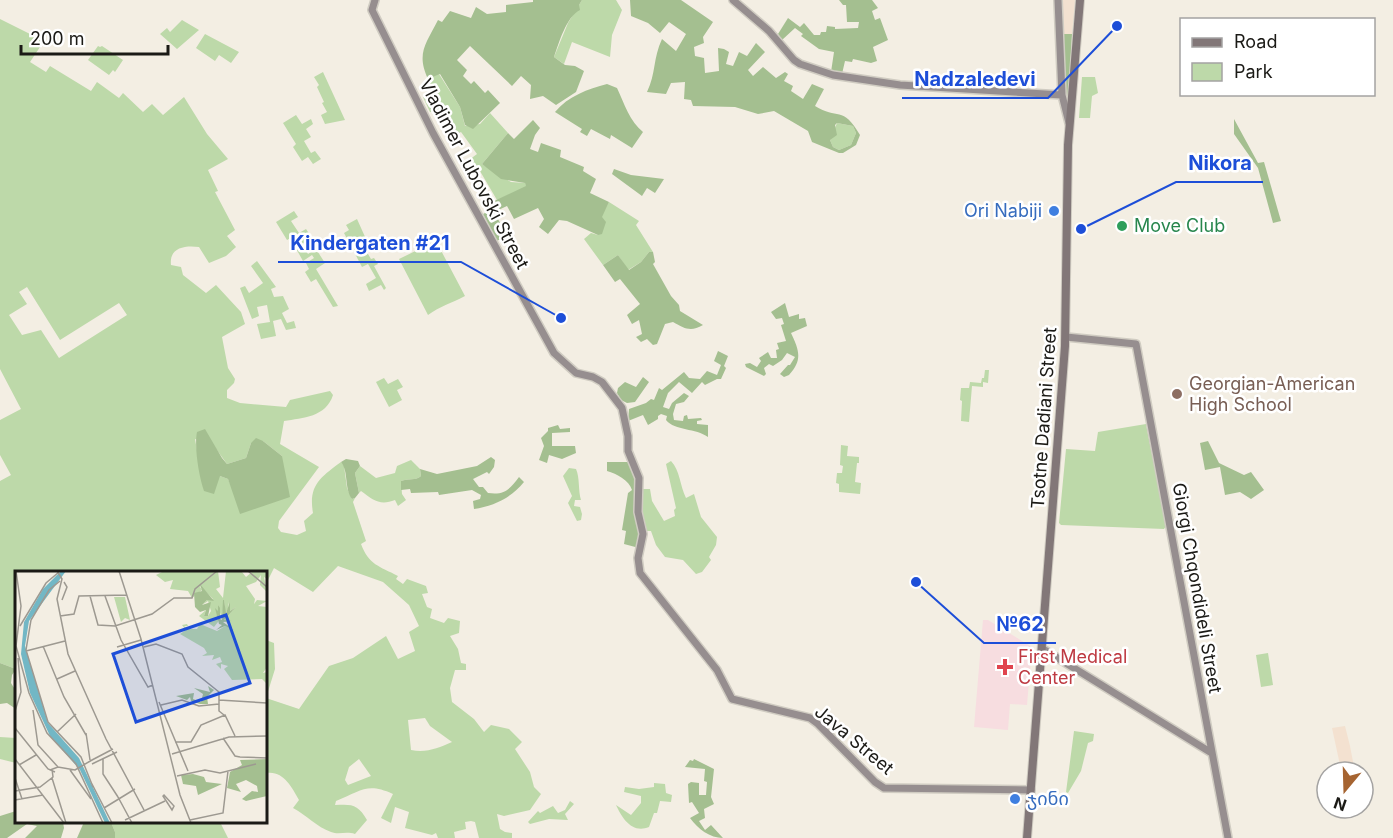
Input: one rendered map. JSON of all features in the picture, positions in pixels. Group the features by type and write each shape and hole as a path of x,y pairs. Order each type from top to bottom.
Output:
{"main road":[{"name":"Tsotne Dadiani Street","path":"1027,838 1066,338 1067,188 1080,0"}],"street":[{"name":"Vladimer Lubovski Street","path":"375,0 372,10 433,133 554,353 576,373 593,377 609,390 622,408 628,436 628,451 639,478 638,512 643,534 638,558 640,573 717,670 732,699"},
{"path":"733,0 769,31 794,60 832,75 900,85 1062,95"},
{"path":"1058,0 1062,95 1070,127"},
{"name":"Giorgi Chqondideli Street","path":"1066,338 1136,344 1172,530 1210,752 1228,838"},
{"path":"1043,649 1210,752"},
{"name":"Java Street","path":"732,699 810,718 875,782 884,788 1031,790"}],"shaded area":[{"path":"1062,0 1075,0 1072,34 1063,34"},
{"name":"First Medical Center","path":"983,620 988,620 1032,647 1027,705 1010,704 1008,730 974,727"},
{"path":"1345,726 1353,760 1339,760 1332,728"}],"green space":[{"path":"533,0 582,0 579,5 580,10 571,18 554,57 565,65 575,66 584,71 576,92 556,105 543,96 530,99 531,85 521,76 512,86 470,46 457,60 467,70 463,76 471,84 474,81 485,93 488,90 500,103 473,129 465,125 460,107 440,74 428,79 423,62 426,42 438,20 442,22 450,11 471,18 476,7 487,14 506,12 506,5 533,2"},
{"path":"582,0 616,0 622,10 612,35 610,57 572,42 564,64 554,57 568,23"},
{"path":"630,0 681,0 713,22 703,37 704,43 694,47 695,56 704,58 705,73 719,71 718,48 729,52 726,64 733,66 739,52 747,56 756,43 765,52 748,70 753,76 763,67 776,78 785,72 788,74 784,81 793,86 791,91 803,99 812,84 824,89 815,106 849,120 860,135 856,145 839,153 812,142 808,131 774,111 758,114 735,107 693,106 691,100 684,99 685,82 671,83 666,94 647,92 662,39 676,51 686,34 669,22 660,33 648,23 631,16","holes":["837,123 853,126 856,133 851,145 839,150 833,147 830,140 837,135 835,125"]},
{"path":"839,0 872,0 878,8 872,11 875,20 880,18 888,40 873,47 877,61 871,63 853,59 852,62 845,61 842,74 831,72 834,52 819,49 801,36 803,34 795,28 782,40 778,34 788,18 800,27 804,23 814,35 826,32 827,26 835,27 835,29 858,28 859,22 847,22 846,5"},
{"path":"0,19 44,41 30,62 46,72 50,66 91,91 97,82 119,98 123,93 143,112 152,104 163,115 184,97 207,134 228,159 208,170 218,191 215,192 235,230 227,236 236,247 226,256 209,263 199,247 183,247 175,251 171,259 171,265 181,267 183,275 206,293 216,285 241,312 245,324 222,337 228,368 235,379 227,390 227,398 240,403 286,407 290,400 330,391 333,395 330,402 319,412 284,421 280,444 319,467 279,521 278,528 281,532 297,535 306,531 304,521 313,513 314,489 322,477 341,462 344,466 347,488 352,499 355,498 353,502 366,541 361,544 367,556 375,564 398,576 396,579 403,584 407,579 426,586 428,593 422,594 427,607 432,609 430,618 444,623 448,618 460,621 459,633 450,636 458,649 461,663 466,664 466,670 455,670 450,688 452,702 474,719 484,732 491,725 509,729 522,742 515,749 530,772 534,787 541,794 530,810 504,816 497,814 500,829 512,833 512,838 479,838 475,822 471,821 465,822 466,829 454,832 455,838 438,838 436,833 432,835 405,828 409,812 395,807 391,823 381,818 393,794 370,788 336,801 335,805 350,805 357,808 367,820 355,834 334,833 293,808 299,800 290,785 277,774 267,773 267,698 299,709 329,666 353,658 386,636 398,659 415,651 409,632 419,626 409,605 383,582 338,566 313,592 274,568 267,582 267,571 15,571 15,669 0,663 0,481 11,475 0,455 0,420 21,409 0,369","holes":["27,287 60,340 119,303 127,315 59,358 41,330 22,335 9,315 27,304 19,292","195,439 214,446 227,464 246,458 251,443 263,441 282,456 232,488 228,479 220,476 198,456","425,718 430,726 452,742 427,750 411,750 408,720","359,759 371,776 348,785 345,780 349,767"]},
{"path":"182,20 199,30 177,49 160,34 167,28 170,32"},
{"path":"205,34 239,52 231,63 219,55 215,61 196,48"},
{"path":"1063,34 1072,34 1068,109 1066,109"},
{"path":"98,46 102,46 123,60 115,72 113,70 109,75 88,60"},
{"path":"323,72 345,120 325,124 321,115 327,112 317,87 319,85 314,77"},
{"path":"439,74 460,107 465,126 480,124 490,113 508,133 482,164 511,182 525,183 527,187 497,200 477,166 472,169 469,160 477,154 461,132 451,137 438,110 430,112 423,97 433,92 428,79"},
{"path":"1082,77 1095,77 1098,93 1092,96 1090,118 1079,118"},
{"path":"607,84 617,88 631,118 643,132 632,148 611,135 610,139 591,129 587,136 580,132 582,129 555,112 579,94"},
{"path":"296,115 302,124 311,119 313,124 306,129 311,137 304,141 311,153 315,151 321,159 313,164 308,157 302,161 293,147 296,144 283,123"},
{"path":"1234,119 1258,163 1264,162 1281,221 1273,223 1258,168 1234,134"},
{"path":"533,120 540,128 530,149 538,152 541,143 561,150 560,157 584,167 583,171 596,179 590,193 609,202 602,217 606,222 602,234 598,235 567,221 559,220 548,234 539,227 544,219 538,208 514,219 507,206 494,212 508,237 496,241 483,214 497,207 494,201 526,186 525,183 501,179 482,164 508,133 514,139"},
{"path":"837,123 853,126 856,133 851,145 839,150 833,147 830,140"},
{"path":"614,169 631,175 664,179 655,193 647,188 642,196 612,174"},
{"path":"609,202 639,221 636,225 653,252 649,252 641,262 628,270 618,255 603,265 584,239 591,233 598,235 601,217"},
{"path":"294,211 298,217 291,221 299,233 306,229 312,238 302,244 308,254 316,249 325,263 316,269 338,306 333,307 316,279 311,282 305,272 309,269 306,263 314,258 312,255 303,261 294,245 302,240 298,234 287,240 276,222"},
{"path":"357,219 366,239 361,242 371,259 374,258 378,264 374,266 386,288 384,290 381,285 369,291 366,284 376,278 368,264 362,267 344,233 349,230 346,225"},
{"path":"436,241 465,296 428,315 399,259"},
{"path":"649,252 653,252 655,262 653,264 671,296 679,305 680,311 703,325 691,329 673,322 665,324 657,344 653,345 647,339 641,342 636,337 642,334 639,320 632,324 627,315 640,304 620,279 615,282 603,265 618,255 629,270 641,262"},
{"path":"257,261 276,287 271,289 274,297 283,296 289,309 282,313 287,323 294,321 296,328 286,330 281,319 273,321 276,336 261,339 257,324 270,322 267,305 257,307 259,316 252,319 240,288 245,286 249,293 263,283 251,266"},
{"path":"785,303 789,317 799,314 799,319 805,318 807,326 791,333 798,350 798,360 789,375 784,377 780,374 795,357 787,353 773,366 769,364 764,368 766,374 764,376 746,367 745,364 750,363 757,367 761,361 759,358 768,352 771,358 777,358 776,350 779,349 777,343 786,341 781,325 784,324 782,318 776,319 771,312"},
{"path":"718,351 728,356 721,379 705,385 702,382 692,393 679,382 668,393 663,407 669,409 672,403 684,393 689,396 684,402 676,404 674,420 683,421 684,416 687,415 688,419 701,418 702,420 697,421 697,424 708,425 708,437 670,424 666,420 667,416 661,414 658,419 648,425 643,415 628,421 629,409 651,399 654,400 659,388 662,390 684,372 689,378 700,379 707,371 717,375 721,365 714,361"},
{"path":"985,370 989,370 988,383 983,382 983,387 972,386 969,422 961,421 961,388 969,388 970,382 981,383"},
{"path":"643,377 649,382 635,402 627,403 621,400 617,393 618,388 625,382 636,387"},
{"path":"384,378 388,384 398,379 403,387 397,390 402,400 389,407 376,382"},
{"path":"1146,424 1166,526 1164,529 1061,525 1059,523 1066,449 1095,451 1098,432"},
{"path":"558,425 560,429 570,428 570,432 552,433 552,446 575,446 576,453 562,459 549,455 547,463 539,460 544,446 541,438 548,428"},
{"path":"205,429 227,464 246,458 251,443 256,438 282,456 290,497 240,514 228,479 220,476 214,494 204,491 200,478 196,439 197,432"},
{"path":"1208,441 1219,463 1244,475 1251,472 1264,490 1251,499 1240,492 1225,495 1220,467 1205,470 1200,443"},
{"path":"841,445 848,446 847,456 859,457 855,482 861,483 860,494 839,492 839,484 836,483 837,473 842,473 843,466 840,465"},
{"path":"491,457 495,460 494,467 489,474 487,472 473,479 479,487 483,487 488,493 499,493 509,488 519,477 524,482 508,497 488,506 474,509 473,501 480,499 481,495 472,490 439,495 438,492 411,493 410,489 401,490 401,481 419,478 420,469 437,474 477,466"},
{"path":"346,459 358,461 360,466 355,473 359,493 352,499 341,462"},
{"path":"411,460 420,469 421,476 401,481 402,494 406,500 398,506 395,500 381,502 361,491 359,493 355,473 360,466 376,478 395,473 397,466"},
{"path":"671,461 686,498 694,494 701,517 717,537 716,545 709,557 711,560 702,572 696,574 683,560 665,557 656,545 651,531 647,531 642,515 641,489 650,489 652,501 664,521 675,516 676,508 666,464"},
{"path":"607,462 628,462 637,480 639,548 624,544 626,531 622,530 628,493 632,490 622,478 607,471"},
{"path":"569,468 576,469 578,476 581,500 575,500 574,506 580,507 582,514 581,520 577,521 568,503 572,496 563,476"},
{"path":"267,640 274,643 275,669 267,695"},
{"path":"1268,653 1273,685 1261,687 1256,655"},
{"path":"0,663 15,669 11,683 15,689 15,708 7,703 0,704"},
{"path":"1074,731 1094,734 1093,741 1088,743 1081,771 1068,793 1066,792"},
{"path":"0,737 15,738 15,763 0,759"},
{"path":"694,759 714,769 711,797 714,804 704,809 705,818 699,821 705,830 711,825 723,838 705,832 690,818 699,813 692,802 689,803 688,784 699,783 699,795 706,795 707,782 704,781 705,769 685,767 690,760"},
{"path":"654,783 665,784 666,793 672,795 671,802 660,801 657,813 654,813 649,827 643,829 633,827 621,815 616,805 631,815 641,803 641,796 624,792 625,787 639,789 654,787"},
{"path":"570,801 574,804 565,814 568,820 549,819 530,824 528,822 538,811 540,813 553,806 558,813 565,810"},
{"path":"15,811 15,823 63,823 64,828 61,838 25,838 37,826 27,824 7,838 0,838 0,816"},
{"path":"84,823 111,823 115,832 115,838 77,838"},
{"path":"111,823 220,823 228,838 115,838"}],"place":[{"name":"Nadzaledevi","path":"1117,26"},
{"name":"Ori Nabiji","path":"1054,211"},
{"name":"Move Club","path":"1122,226"},
{"name":"Nikora","path":"1081,229"},
{"name":"Kindergaten #21","path":"561,318"},
{"name":"Georgian-American High School","path":"1177,394"},
{"name":"№62","path":"916,582"},
{"name":"First Medical Center","path":"1005,667"},
{"name":"ჯინი","path":"1015,799"}]}
